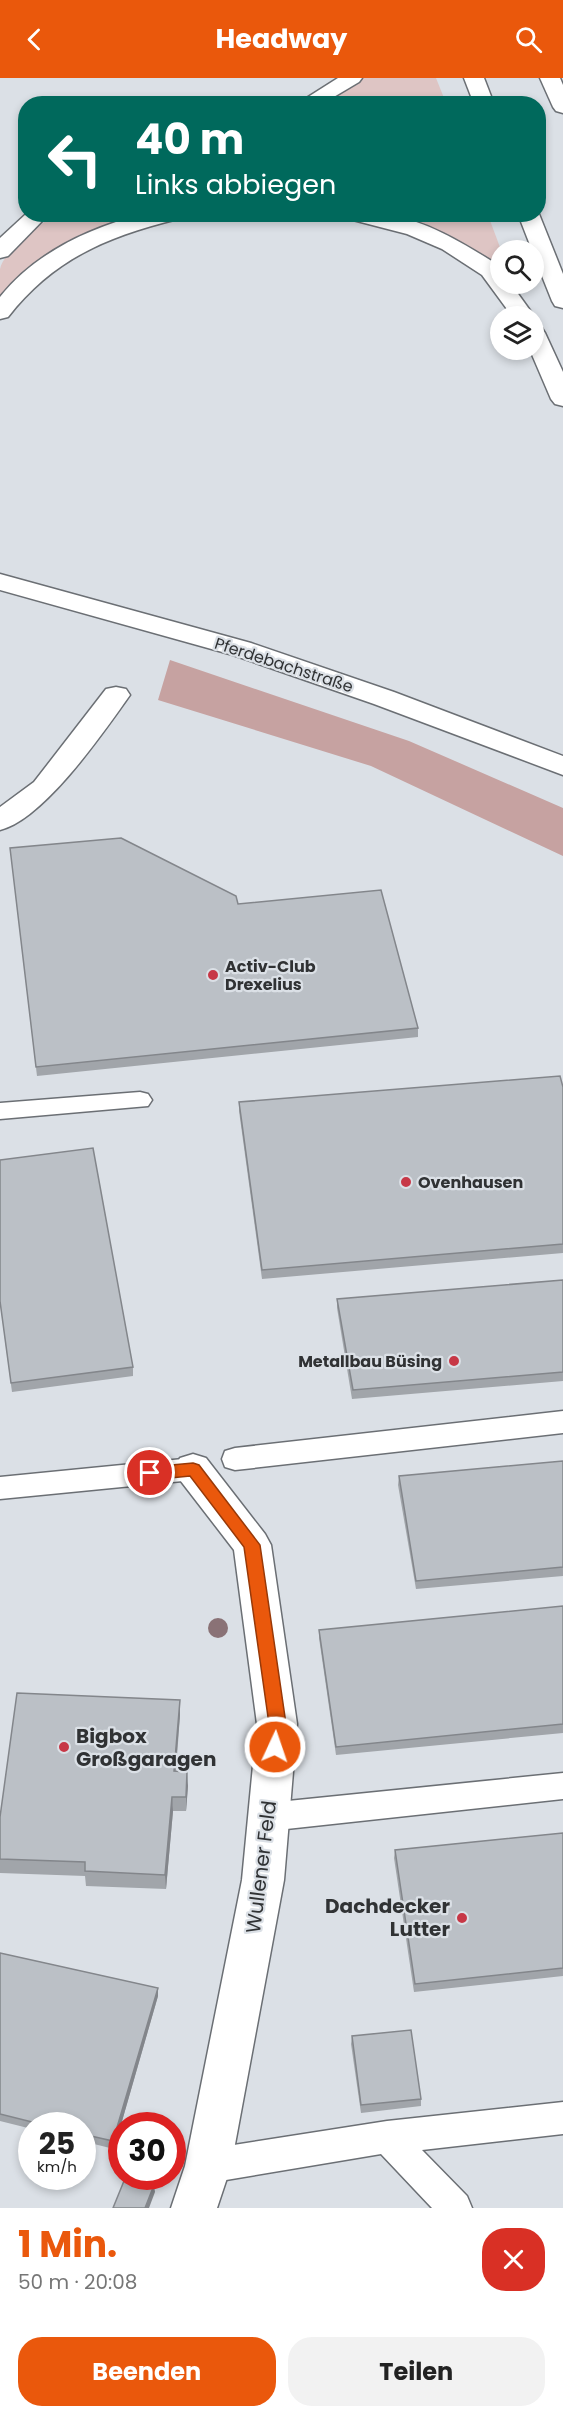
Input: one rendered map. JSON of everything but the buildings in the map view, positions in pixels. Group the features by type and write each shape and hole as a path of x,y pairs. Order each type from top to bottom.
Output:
{"main road":[{"path":"321,96 352,78"},
{"path":"474,78 481,96"},
{"path":"550,78 563,107"},
{"path":"0,251 28,222"},
{"path":"0,312 9,299 37,272 87,240 139,222"},
{"path":"388,222 415,229 450,244 490,270 515,306"},
{"path":"531,222 563,301"},
{"path":"544,356 563,399"},
{"name":"Pferdebachstraße","path":"0,582 242,649 384,698 563,766"},
{"path":"0,821 44,788 116,695"},
{"name":"Wullener Feld","path":"193,1469 252,1545 277,1724 263,1880 208,2166 194,2208"}],"lane":[{"path":"0,1111 140,1100"},
{"path":"236,1459 563,1422"},
{"path":"0,1488 193,1469"},
{"path":"268,1818 563,1786"},
{"path":"208,2166 387,2137 563,2118"},
{"path":"387,2137 454,2208"}],"shaded area":[{"path":"362,78 436,78 443,96 332,96"},
{"path":"44,222 128,222 53,252 26,269 0,298 0,269 3,262 23,239"},
{"path":"400,222 491,222 497,240 490,240 490,263"},
{"path":"170,660 409,741 563,808 563,856 371,766 158,700"}],"place":[{"name":"Activ-Club Drexelius","path":"213,975"},
{"name":"Ovenhausen","path":"406,1182"},
{"name":"Metallbau Büsing","path":"454,1361"},
{"name":"Bigbox Großgaragen","path":"64,1747"},
{"name":"Dachdecker Lutter","path":"462,1918"}],"route":[{"path":"150,1473 193,1469 252,1545 277,1724 275,1747"}]}
